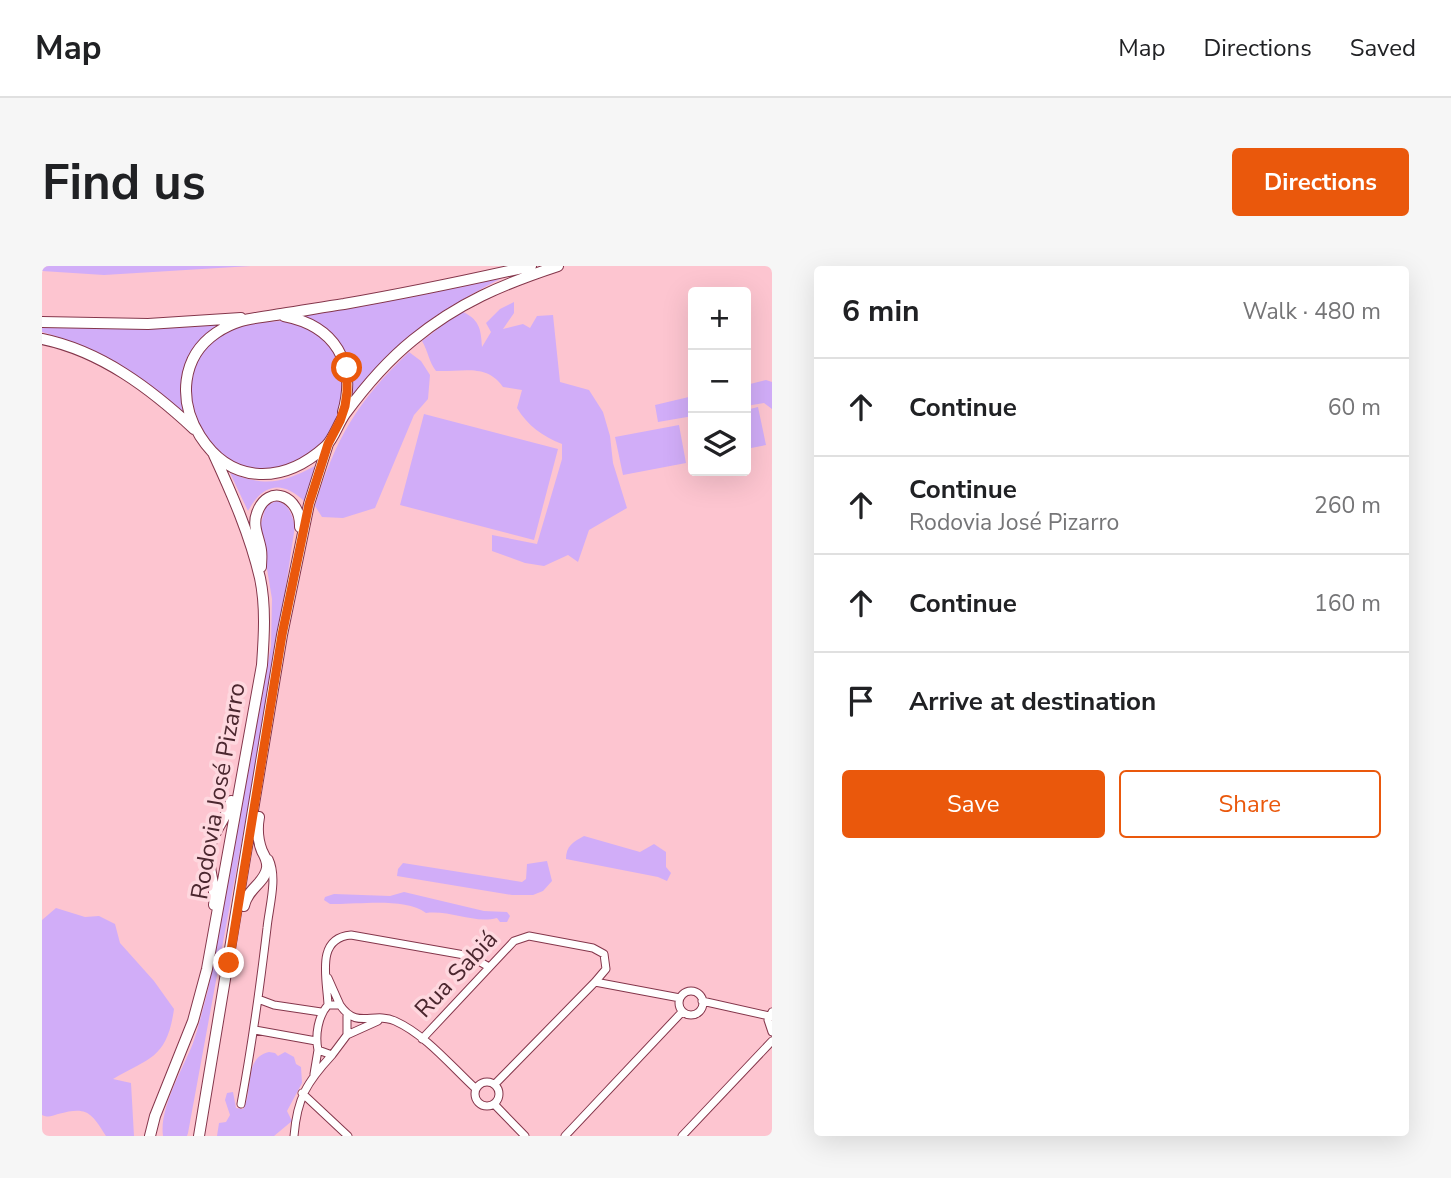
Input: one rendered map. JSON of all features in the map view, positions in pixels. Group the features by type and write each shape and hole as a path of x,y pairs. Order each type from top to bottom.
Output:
{"main road":[{"path":"42,322 148,324 278,315 426,289 531,266"},
{"path":"250,317 215,334 201,346 191,362 186,379 185,398 190,417 212,452 236,468 262,475 291,470 328,444 340,421 379,372 447,314 508,282 558,266"},
{"path":"278,315 295,318 319,329 339,350 347,368 348,380 340,421"},
{"path":"42,339 80,351 132,378 198,433"},
{"name":"Rodovia José Pizarro","path":"259,779 282,635 309,504 328,444"},
{"name":"Rodovia José Pizarro","path":"153,1136 153,1124 193,1021 209,959 262,665 264,621 260,578 237,506 212,452"},
{"path":"260,578 261,551 255,531 255,519 258,509 270,497 285,498 298,510 300,526 294,557 295,575"},
{"path":"209,959 215,897 210,867 210,845 214,834 229,814 236,778 244,763"},
{"path":"229,963 245,898 248,892 267,880 267,864 258,823 259,779"},
{"path":"199,1134 259,779"}],"street":[{"path":"241,1104 255,1030 267,880 273,868 270,859 262,850"},
{"path":"328,1005 328,946 341,936 351,935 470,956 489,967"},
{"name":"Rua Sabiá","path":"422,1039 520,937 529,936 599,950 604,954 606,969 595,982"},
{"path":"326,974 347,1016 347,1035"},
{"path":"495,1084 595,982 680,998"},
{"path":"685,993 699,995 702,1001 702,1008 696,1014 682,1012 679,1006 680,998 685,993"},
{"path":"258,999 274,1005 321,1012"},
{"path":"702,1001 770,1014 768,1024 772,1032"},
{"path":"314,1075 321,1012 328,1005 340,1005"},
{"path":"565,1136 682,1012"},
{"path":"347,1016 358,1020 394,1021 422,1039 476,1088"},
{"path":"294,1136 302,1093 314,1075 347,1035 385,1019"},
{"path":"255,1030 317,1046 332,1055"},
{"path":"682,1136 772,1041"},
{"path":"484,1082 495,1084 500,1094 494,1104 486,1106 479,1103 475,1096 476,1088 484,1082"},
{"path":"302,1093 348,1136"},
{"path":"494,1104 526,1136"}],"shaded area":[{"path":"42,266 251,266 104,275 42,271"},
{"path":"502,278 457,303 417,331 381,364 348,403 344,352 299,316 406,298"},
{"path":"514,302 514,313 503,329 523,324 530,328 537,316 553,315 560,382 589,390 603,412 610,436 613,463 627,508 589,530 578,562 568,555 544,566 525,563 492,551 492,535 537,544 562,459 562,444 536,430 521,414 517,408 522,390 503,387 497,379 473,370 436,371 422,341 461,311 472,317 478,325 482,347 491,332 486,323 500,309"},
{"path":"284,321 313,332 333,350 342,374 340,405 329,435 310,454 283,467 255,469 228,458 202,431 191,405 191,375 203,352 224,331 249,324"},
{"path":"224,323 201,342 187,362 181,386 186,416 135,377 101,356 42,332 42,327"},
{"path":"409,352 421,361 430,375 428,399 414,415 375,508 343,518 322,517 315,506 340,440 362,404"},
{"path":"766,380 772,382 772,409 764,403 751,405 751,384"},
{"path":"688,397 688,417 658,422 655,405"},
{"path":"758,407 766,445 751,448 751,413 751,409"},
{"path":"424,414 558,449 534,540 400,505"},
{"path":"679,425 686,463 623,475 615,437"},
{"path":"315,466 305,502 289,490 274,488 260,495 248,511 230,473 254,480 274,481"},
{"path":"276,501 287,507 295,526 274,665 188,1133 187,1136 163,1136 168,1101 193,1043 208,990 271,646 272,599 260,527 266,506"},
{"path":"584,836 640,852 654,844 666,852 666,867 671,873 667,881 566,859 571,845"},
{"path":"547,861 552,881 543,891 533,895 512,895 397,876 403,863 522,882 526,879 527,864"},
{"path":"404,892 484,911 507,912 510,916 507,922 500,922 497,918 480,919 426,913 417,908 393,903 330,904 324,900 334,894 390,896"},
{"path":"56,908 85,917 99,916 115,924 120,943 154,981 174,1009 162,1047 147,1060 113,1079 131,1083 134,1136 106,1136 92,1116 82,1111 42,1115 42,920"},
{"path":"269,1052 278,1056 285,1052 294,1057 296,1064 301,1067 302,1083 287,1111 292,1121 274,1136 217,1136 219,1123 226,1122 230,1115 225,1100 227,1093 233,1092 236,1108 243,1109 252,1068 261,1055"}],"route":[{"path":"229,963 282,635 309,504 328,444 345,406 347,368"}]}
